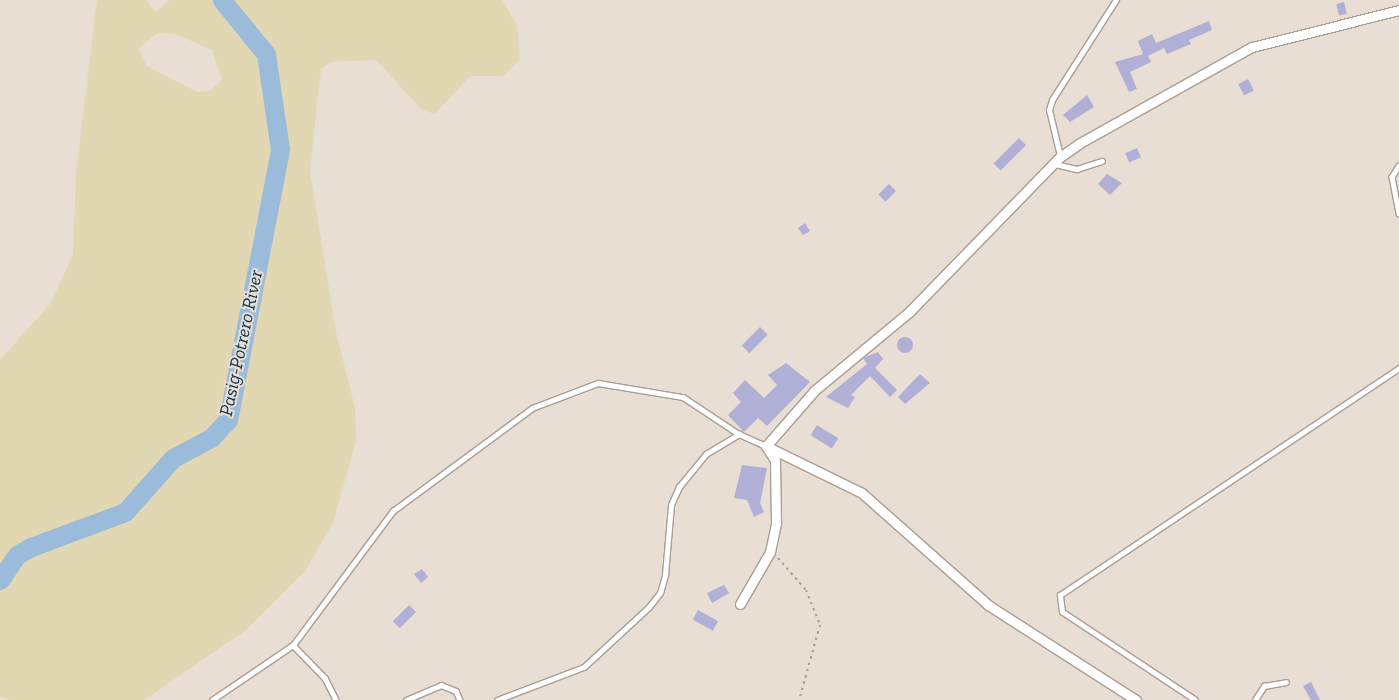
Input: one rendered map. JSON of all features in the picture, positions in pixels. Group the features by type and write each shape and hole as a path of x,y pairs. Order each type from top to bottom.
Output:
{"street":[{"path":"766,446 815,390 910,311 1058,160 1224,59 1252,47 1399,10"},
{"path":"740,604 770,552 776,523 776,466 766,446"},
{"path":"766,446 862,493 988,604 1136,700"}],"lane":[{"path":"1102,161 1077,169 1058,160 1049,110 1052,100 1116,0"},
{"path":"1399,166 1392,177 1399,214"},
{"path":"1195,700 1062,612 1060,595 1399,368"},
{"path":"212,700 294,645 394,511 532,408 598,383 683,397 738,434 766,446"},
{"path":"497,700 584,667 649,607 660,594 665,576 671,505 678,487 706,454 738,434"},
{"path":"294,645 325,678 336,700"},
{"path":"1255,700 1264,686 1286,682"},
{"path":"406,700 441,686 456,691 460,700"}],"path":[{"path":"770,552 789,565 819,616 818,639 802,676 799,700"}],"sand":[{"path":"97,0 146,0 156,12 169,0 502,0 517,25 520,59 503,76 470,76 435,114 422,110 376,60 331,62 321,69 310,171 336,332 355,408 356,441 333,523 305,571 246,630 144,700 11,700 0,697 0,360 51,303 73,254 76,172","holes":["158,33 175,34 212,50 222,80 210,91 197,92 147,66 138,49"]}],"building":[{"path":"1344,2 1347,14 1339,16 1336,4"},
{"path":"1209,21 1212,30 1189,40 1191,44 1167,54 1164,48 1148,56 1151,62 1130,72 1137,89 1129,92 1115,62 1143,54 1138,41 1152,34 1156,43"},
{"path":"1248,79 1254,91 1244,96 1238,84"},
{"path":"1087,95 1094,107 1070,122 1063,115"},
{"path":"1019,138 1026,145 1001,171 994,163"},
{"path":"1137,148 1141,157 1129,162 1125,153"},
{"path":"1107,174 1122,183 1110,195 1098,184"},
{"path":"889,184 896,191 885,202 878,195"},
{"path":"805,223 810,231 803,235 798,228"},
{"path":"760,327 768,335 749,353 742,345"},
{"path":"902,337 908,337 913,342 911,351 902,353 897,348 897,342"},
{"path":"878,352 883,359 875,368 897,390 890,397 870,376 851,395 855,397 848,408 826,397 867,364 863,358"},
{"path":"786,363 810,382 767,426 758,418 744,432 728,415 741,402 733,393 745,380 764,398 777,385 768,375"},
{"path":"920,374 930,383 905,404 898,397"},
{"path":"817,425 838,438 832,448 811,435"},
{"path":"742,465 767,468 760,503 764,512 754,517 747,500 734,498"},
{"path":"422,569 428,577 421,583 414,574"},
{"path":"724,585 729,593 712,603 707,593"},
{"path":"409,605 416,612 400,628 393,621"},
{"path":"698,610 718,621 713,631 693,620"},
{"path":"1311,682 1320,700 1311,700 1303,686"}],"waterway":[{"name":"Pasig-Potrero River","path":"0,580 17,555 31,547 125,512 173,458 211,438 228,420 280,149 266,54 222,0"}]}
